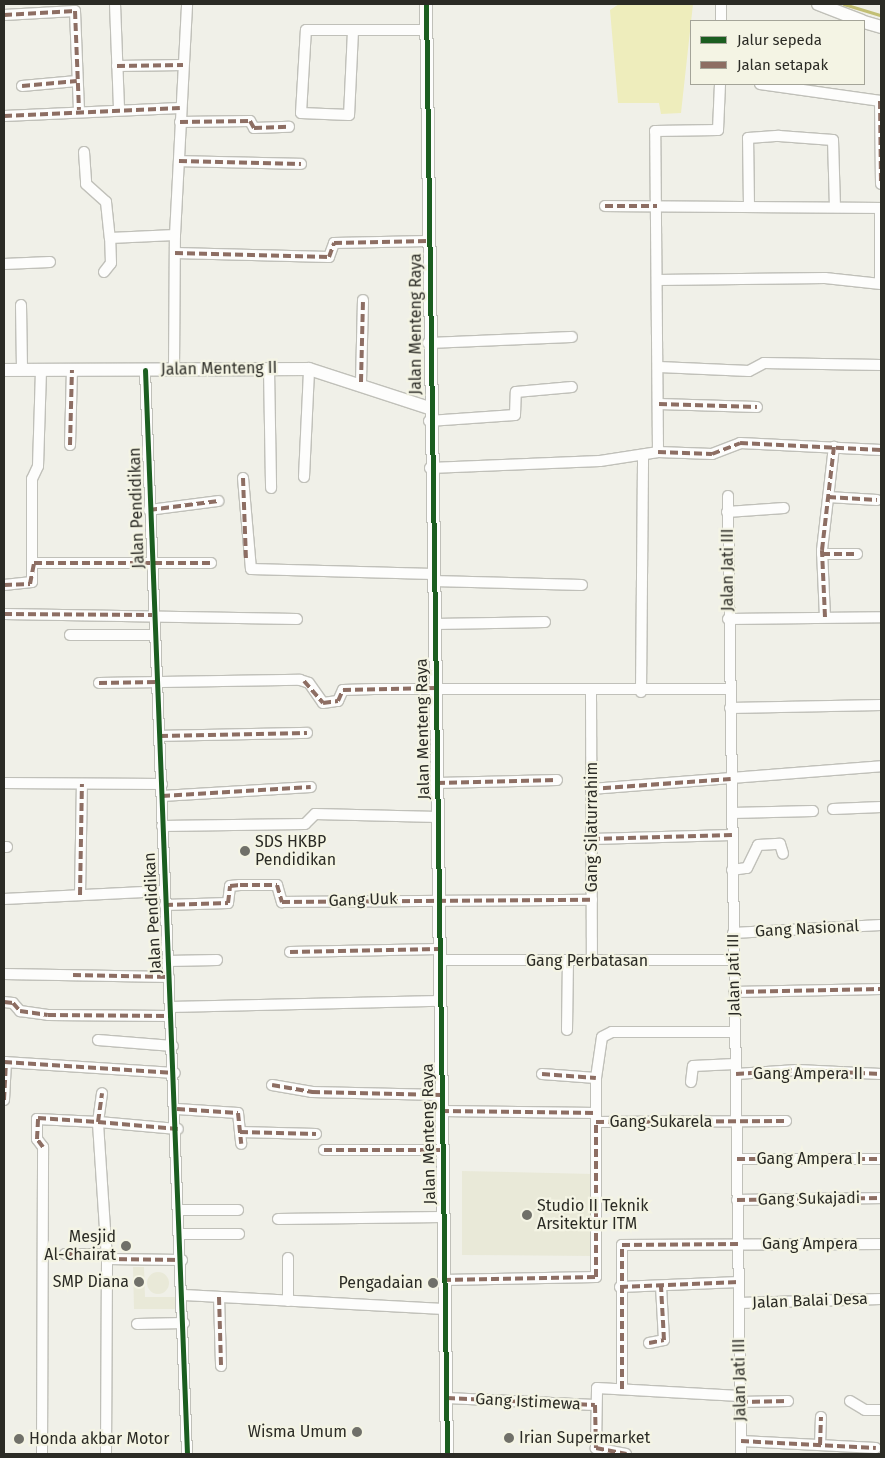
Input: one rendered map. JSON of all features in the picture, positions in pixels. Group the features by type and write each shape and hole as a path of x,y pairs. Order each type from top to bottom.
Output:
{"street":[{"path":"115,4 119,108"},
{"path":"174,369 175,235 180,108 187,4"},
{"name":"Jalan Menteng Raya","path":"426,4 429,421 440,898 442,1217 447,1454"},
{"path":"721,4 721,20"},
{"path":"818,4 858,20"},
{"path":"4,15 74,10 79,110"},
{"path":"865,23 881,27"},
{"path":"353,31 350,115 301,113 305,31 426,30"},
{"path":"117,66 183,65"},
{"path":"22,86 77,81"},
{"path":"658,452 659,367 656,129 718,130 720,85"},
{"path":"767,85 881,101 881,184"},
{"path":"4,116 119,108 180,108"},
{"path":"180,122 250,120 254,128 289,127"},
{"path":"749,206 748,140 763,136 832,140 835,206"},
{"path":"84,152 86,184 106,202 111,263 104,272"},
{"path":"179,161 301,164"},
{"path":"605,206 835,206 880,208 880,284 825,278 657,280"},
{"path":"110,238 175,235"},
{"path":"175,252 329,257 334,243 428,241"},
{"path":"4,264 50,262"},
{"path":"361,382 363,300"},
{"path":"21,305 22,370"},
{"path":"428,344 572,337"},
{"path":"659,367 749,371 764,363 881,365"},
{"path":"269,369 271,488"},
{"path":"304,477 308,369"},
{"name":"Jalan Menteng II","path":"4,370 308,369 361,382 429,408"},
{"path":"4,585 30,584 34,563 32,479 38,466 41,370"},
{"path":"70,445 72,370"},
{"name":"Jalan Pendidikan","path":"145,370 152,614 162,784 164,891 178,1129 187,1454"},
{"path":"429,421 514,415 516,392 572,386"},
{"path":"659,404 757,407"},
{"path":"430,468 643,455 658,452 714,454 740,443 881,450"},
{"path":"824,617 822,554 834,447"},
{"path":"641,692 643,455"},
{"path":"243,478 250,569 582,585"},
{"name":"Jalan Jati III","path":"728,496 728,619 741,1454"},
{"path":"828,497 877,500"},
{"path":"149,510 218,501"},
{"path":"727,512 784,508"},
{"path":"822,554 857,554"},
{"path":"34,563 151,565 211,563"},
{"path":"4,614 152,614 297,619"},
{"path":"728,619 881,617"},
{"path":"434,624 545,622"},
{"path":"70,635 153,636"},
{"path":"99,683 300,680 309,683 323,703 338,701 343,690 435,688 641,692 730,689"},
{"name":"Gang Silaturrahim","path":"591,692 592,962"},
{"path":"730,708 881,705"},
{"path":"160,736 307,733"},
{"path":"591,789 881,766"},
{"path":"437,783 557,780"},
{"path":"4,783 162,784"},
{"path":"80,895 82,784"},
{"path":"162,796 311,787"},
{"path":"833,809 881,807"},
{"path":"732,813 812,811"},
{"path":"162,826 305,824 315,814 438,817"},
{"path":"592,839 732,835"},
{"path":"732,870 747,868 758,845 780,844 783,854"},
{"name":"Gang Uuk","path":"165,905 228,903 230,886 240,885 277,885 282,902 440,898 592,900"},
{"path":"4,899 164,891"},
{"name":"Gang Nasional","path":"734,933 881,925"},
{"name":"Gang Perbatasan","path":"290,952 439,954 592,962 734,960"},
{"path":"168,961 217,960"},
{"path":"567,1030 568,961"},
{"path":"4,974 169,977"},
{"path":"734,992 881,989"},
{"path":"4,1002 13,1003 18,1011 48,1015 440,1001"},
{"name":"Gang Sukarela","path":"735,1032 607,1033 601,1039 596,1078 596,1118 736,1122 786,1121"},
{"path":"98,1040 173,1046"},
{"path":"4,1100 5,1062 175,1073"},
{"name":"Gang Ampera II","path":"690,1082 693,1066 881,1074"},
{"path":"542,1074 596,1078"},
{"path":"272,1085 312,1092 441,1095"},
{"path":"102,1093 98,1122 107,1257 106,1454"},
{"path":"177,1109 238,1113 241,1144"},
{"path":"441,1110 596,1118 596,1277 443,1280"},
{"path":"42,1454 43,1147 37,1139 37,1120 98,1122 178,1129"},
{"path":"240,1132 316,1134"},
{"path":"324,1150 442,1150"},
{"name":"Gang Ampera I","path":"737,1159 881,1159"},
{"name":"Gang Sukajadi","path":"738,1200 881,1198"},
{"path":"181,1210 238,1210"},
{"path":"278,1219 442,1217"},
{"path":"182,1234 239,1234"},
{"name":"Gang Ampera","path":"620,1287 622,1244 881,1244"},
{"path":"66,1254 182,1260"},
{"path":"288,1258 288,1301"},
{"path":"622,1390 620,1287 739,1282"},
{"path":"649,1343 664,1340 660,1286"},
{"path":"184,1295 444,1309"},
{"path":"219,1297 221,1366"},
{"name":"Jalan Balai Desa","path":"739,1303 881,1299"},
{"path":"137,1324 184,1323"},
{"path":"595,1405 596,1389 788,1401"},
{"name":"Gang Istimewa","path":"447,1398 595,1405 596,1448 626,1454"},
{"path":"850,1402 865,1410 881,1410"},
{"path":"820,1445 821,1417"},
{"path":"741,1441 876,1448"}],"shaded area":[{"name":"Studio II Teknik Arsitektur ITM","path":"462,1171 594,1174 592,1256 462,1255"},
{"path":"133,1267 144,1267 145,1297 177,1297 177,1309 134,1309"},
{"name":"SMP Diana","path":"158,1272 166,1275 169,1283 166,1291 158,1294 150,1291 147,1283 150,1275"}],"green space":[{"path":"619,4 693,4 681,113 661,114 659,103 618,103 610,10"}],"waterway":[{"path":"844,4 881,15"}],"marked path":[{"path":"4,15 75,11 79,110"},
{"path":"117,66 183,65"},
{"path":"22,86 77,81"},
{"path":"880,101 881,184"},
{"path":"4,116 180,108"},
{"path":"180,122 250,121 254,128 289,127"},
{"path":"179,161 301,164"},
{"path":"605,206 657,206"},
{"path":"175,253 329,257 334,243 428,241"},
{"path":"361,382 363,300"},
{"path":"70,445 72,370"},
{"path":"659,404 757,407"},
{"path":"658,452 712,454 740,443 881,450"},
{"path":"825,617 822,550 834,447"},
{"path":"243,478 246,560"},
{"path":"828,497 877,500"},
{"path":"149,510 218,501"},
{"path":"822,554 857,554"},
{"path":"4,585 30,584 34,563 211,563"},
{"path":"4,614 152,615"},
{"path":"304,681 323,703 338,701 343,690 435,688"},
{"path":"99,683 157,682"},
{"path":"160,736 307,733"},
{"path":"591,789 731,779"},
{"path":"437,783 557,780"},
{"path":"80,895 82,784"},
{"path":"162,796 311,787"},
{"path":"592,839 732,835"},
{"path":"165,905 228,903 230,886 240,885 277,885 282,902 592,900"},
{"path":"290,952 439,949"},
{"path":"73,975 169,977"},
{"path":"734,992 881,989"},
{"path":"4,1002 13,1003 20,1011 48,1015 170,1016"},
{"path":"4,1062 175,1073"},
{"path":"4,1100 6,1062"},
{"path":"736,1074 797,1070 881,1074"},
{"path":"542,1074 596,1078"},
{"path":"272,1085 312,1092 441,1095"},
{"path":"43,1147 37,1139 38,1118 98,1122 102,1093"},
{"path":"177,1109 238,1113 241,1144"},
{"path":"441,1111 596,1113"},
{"path":"443,1280 596,1277 596,1122 786,1121"},
{"path":"98,1122 178,1129"},
{"path":"240,1132 316,1134"},
{"path":"324,1150 442,1150"},
{"path":"737,1159 881,1159"},
{"path":"737,1200 881,1198"},
{"path":"622,1389 622,1245 738,1244"},
{"path":"65,1254 107,1254"},
{"path":"107,1259 182,1260"},
{"path":"620,1287 739,1282"},
{"path":"649,1343 664,1340 661,1286"},
{"path":"219,1297 221,1366"},
{"path":"447,1398 595,1405 596,1448 626,1454"},
{"path":"740,1402 788,1401"},
{"path":"820,1445 821,1417"},
{"path":"741,1441 876,1448"}],"cycle path":[{"path":"426,4 447,1454"},
{"path":"145,370 187,1454"}],"place":[{"name":"SDS HKBP Pendidikan","path":"245,851"},
{"name":"Studio II Teknik Arsitektur ITM","path":"527,1215"},
{"name":"Mesjid Al-Chairat","path":"126,1246"},
{"name":"SMP Diana","path":"139,1282"},
{"name":"Pengadaian","path":"433,1283"},
{"name":"Wisma Umum","path":"357,1432"},
{"name":"Irian Supermarket","path":"509,1438"},
{"name":"Honda akbar Motor","path":"19,1439"}]}
